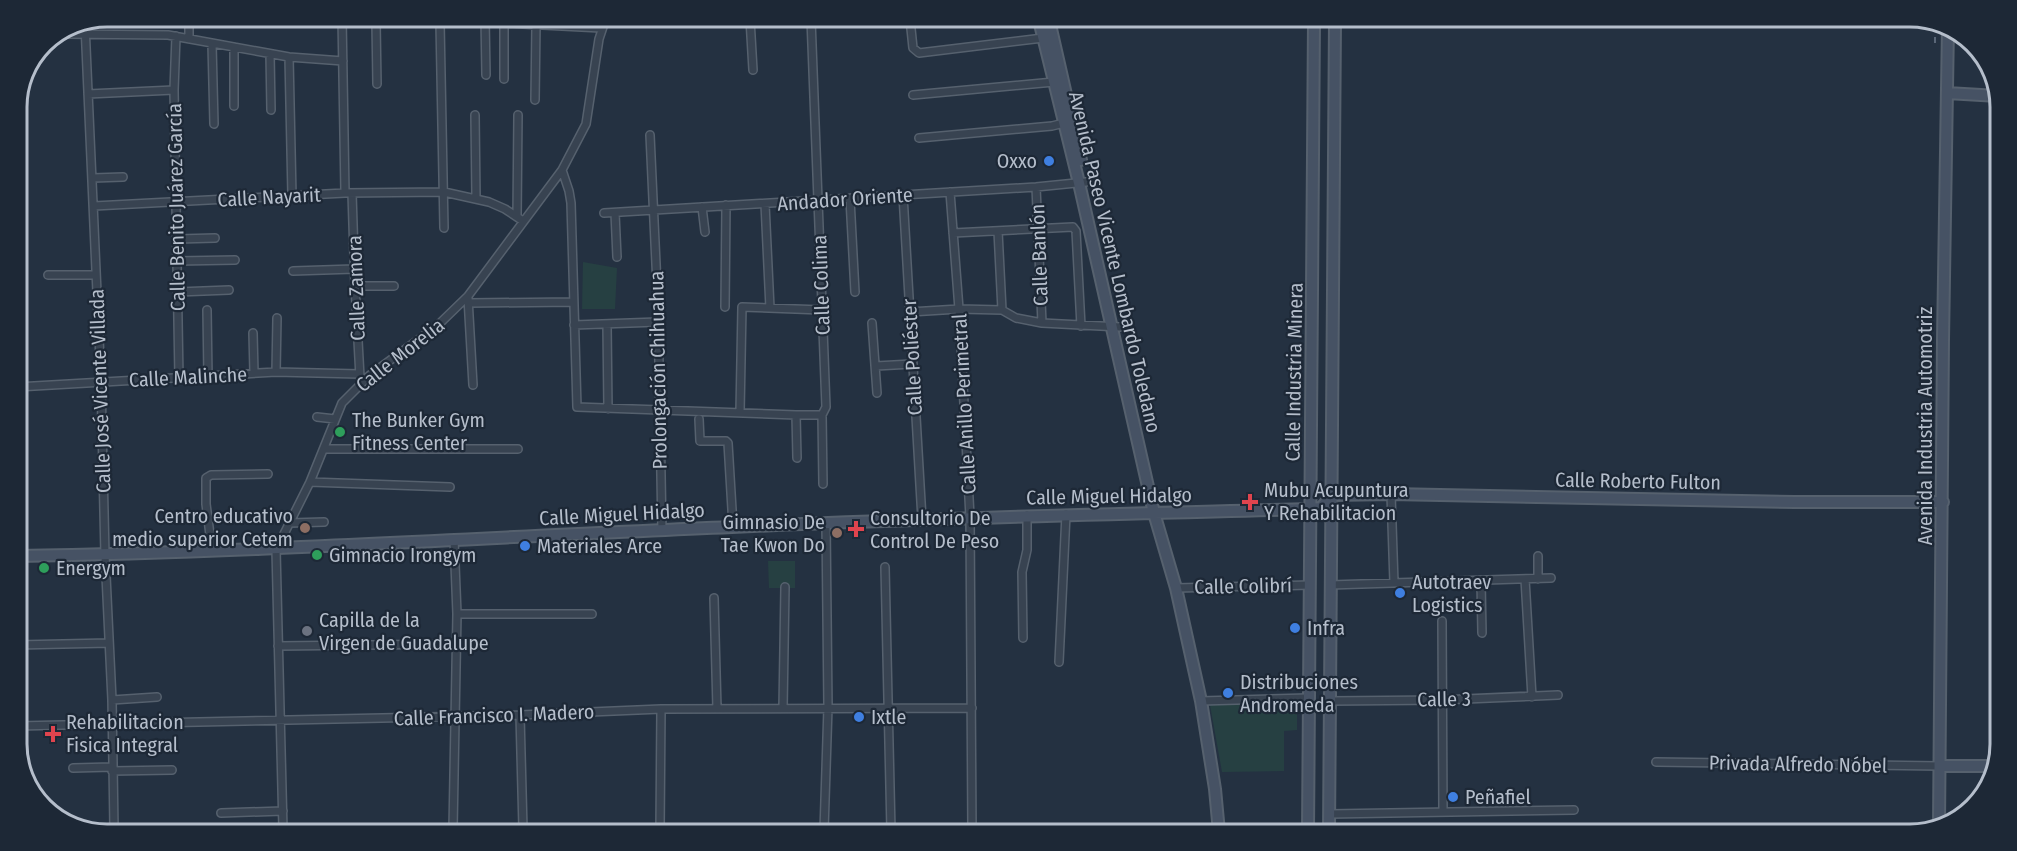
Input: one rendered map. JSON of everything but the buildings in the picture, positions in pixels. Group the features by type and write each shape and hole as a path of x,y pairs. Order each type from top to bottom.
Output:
{"main road":[{"name":"Avenida Paseo Vicente Lombardo Toledano","path":"1041,27 1064,123 1082,183"},
{"name":"Avenida Paseo Vicente Lombardo Toledano","path":"1050,27 1154,513 1176,588 1201,701 1218,824"},
{"name":"Calle Industria Minera","path":"1308,824 1314,27"},
{"name":"Calle Industria Minera","path":"1329,824 1335,27"},
{"name":"Avenida Industria Automotriz","path":"1939,819 1948,36"},
{"path":"1947,93 1989,95"},
{"name":"Calle Roberto Fulton","path":"1332,495 1391,494 1785,502 1943,502"},
{"path":"1311,509 1321,508 1332,495"},
{"name":"Calle Miguel Hidalgo","path":"27,556 276,550 454,539 970,517 1311,509"},
{"path":"1309,766 1329,766"},
{"path":"1940,766 1986,766"}],"street":[{"path":"189,27 189,39"},
{"name":"Calle Zamora","path":"342,27 349,193 361,383"},
{"path":"376,27 377,84"},
{"path":"440,27 444,228"},
{"path":"485,27 486,75"},
{"path":"504,27 504,79"},
{"path":"535,100 536,27"},
{"path":"750,27 753,70"},
{"name":"Calle Colima","path":"812,27 822,310 823,484"},
{"path":"911,27 913,48 919,53 1043,38"},
{"name":"Calle Morelia","path":"283,824 276,550 310,483 342,403 361,383 469,299 520,219 562,170 586,124 601,28"},
{"name":"Calle José Vicente Villada","path":"86,30 101,382 114,824"},
{"path":"73,34 176,36 289,57 343,61"},
{"name":"Calle Benito Juárez García","path":"176,36 174,90 179,378"},
{"path":"212,44 214,124"},
{"path":"234,47 234,106"},
{"path":"270,54 271,110"},
{"path":"289,57 292,196"},
{"path":"913,95 1054,82"},
{"path":"88,94 174,90"},
{"path":"475,115 476,198"},
{"path":"518,116 520,219"},
{"path":"920,138 1064,123"},
{"name":"Prolongación Chihuahua","path":"650,135 655,210 662,531"},
{"path":"562,170 571,203 577,407 796,416 824,411"},
{"path":"93,178 123,177"},
{"name":"Andador Oriente","path":"604,213 1036,188 1082,183"},
{"name":"Calle Banlón","path":"1036,188 1042,323"},
{"name":"Calle Nayarit","path":"94,206 349,193 444,192 476,198 505,209 520,219"},
{"name":"Calle Anillo Perimetral","path":"950,192 970,517 972,824"},
{"name":"Calle Poliéster","path":"903,195 922,519"},
{"path":"850,199 855,292"},
{"path":"765,204 770,308"},
{"path":"725,307 726,205"},
{"path":"702,207 705,232"},
{"path":"615,213 617,257"},
{"path":"953,233 1071,227 1076,231 1081,326"},
{"path":"998,231 1002,310"},
{"path":"178,239 215,238"},
{"path":"178,261 235,260"},
{"path":"293,271 354,269"},
{"path":"48,275 95,275"},
{"path":"355,286 394,286"},
{"path":"178,292 230,290"},
{"path":"473,385 469,299 574,303"},
{"path":"740,412 742,308 822,310"},
{"path":"910,312 959,309 1002,310 1016,318 1042,323 1116,327"},
{"path":"207,310 208,377"},
{"path":"276,372 277,318"},
{"path":"574,325 658,322"},
{"path":"872,323 877,393"},
{"path":"607,325 608,409"},
{"path":"253,333 254,374"},
{"path":"876,366 912,364"},
{"name":"Calle Malinche","path":"27,386 276,372 359,374"},
{"path":"796,416 797,458"},
{"path":"317,417 335,419"},
{"path":"699,419 700,441 726,441 728,443 733,526"},
{"path":"324,449 518,449"},
{"path":"212,550 206,504 206,478 268,474"},
{"path":"310,483 450,487"},
{"path":"1391,494 1394,584"},
{"path":"1059,662 1066,514"},
{"path":"1023,638 1022,572 1027,550 1027,515"},
{"path":"290,523 324,522"},
{"path":"824,824 828,707 826,524"},
{"path":"453,824 453,716 457,614 454,539"},
{"path":"1538,556 1538,579"},
{"path":"885,567 891,824"},
{"path":"1330,585 1551,578"},
{"path":"1525,579 1532,697"},
{"path":"1481,581 1482,633"},
{"name":"Calle Colibrí","path":"1176,588 1311,585"},
{"path":"783,708 785,587"},
{"path":"714,598 717,709"},
{"path":"457,614 592,614"},
{"path":"1442,621 1443,812"},
{"path":"27,645 109,643"},
{"path":"278,645 456,644"},
{"name":"Calle 3","path":"1331,701 1443,700 1557,695"},
{"path":"112,700 157,697"},
{"path":"1201,701 1308,698"},
{"name":"Calle Francisco I. Madero","path":"27,726 520,715 661,709 972,708"},
{"path":"660,824 661,709"},
{"path":"520,715 523,824"},
{"name":"Privada Alfredo Nóbel","path":"1656,762 1940,766"},
{"path":"73,768 172,770"},
{"path":"1330,814 1574,810"},
{"path":"221,813 283,811"}],"green space":[{"path":"583,262 617,268 615,309 582,309"},
{"path":"768,561 795,561 795,588 769,588"},
{"path":"1297,699 1297,730 1284,731 1284,771 1222,772 1210,705"}],"railway":[{"path":"1935,31 1935,43"}],"place":[{"name":"Oxxo","path":"1049,161"},
{"name":"The Bunker Gym Fitness Center","path":"340,432"},
{"name":"Mubu Acupuntura Y Rehabilitacion","path":"1250,502"},
{"name":"Centro educativo medio superior Cetem","path":"305,528"},
{"name":"Consultorio De Control De Peso","path":"856,529"},
{"name":"Gimnasio De Tae Kwon Do","path":"837,533"},
{"name":"Materiales Arce","path":"525,546"},
{"name":"Gimnacio Irongym","path":"317,555"},
{"name":"Energym","path":"44,568"},
{"name":"Autotraev Logistics","path":"1400,593"},
{"name":"Infra","path":"1295,628"},
{"name":"Capilla de la Virgen de Guadalupe","path":"307,631"},
{"name":"Distribuciones Andromeda","path":"1228,693"},
{"name":"Ixtle","path":"859,717"},
{"name":"Rehabilitacion Fisica Integral","path":"53,734"},
{"name":"Peñafiel","path":"1453,797"}]}
